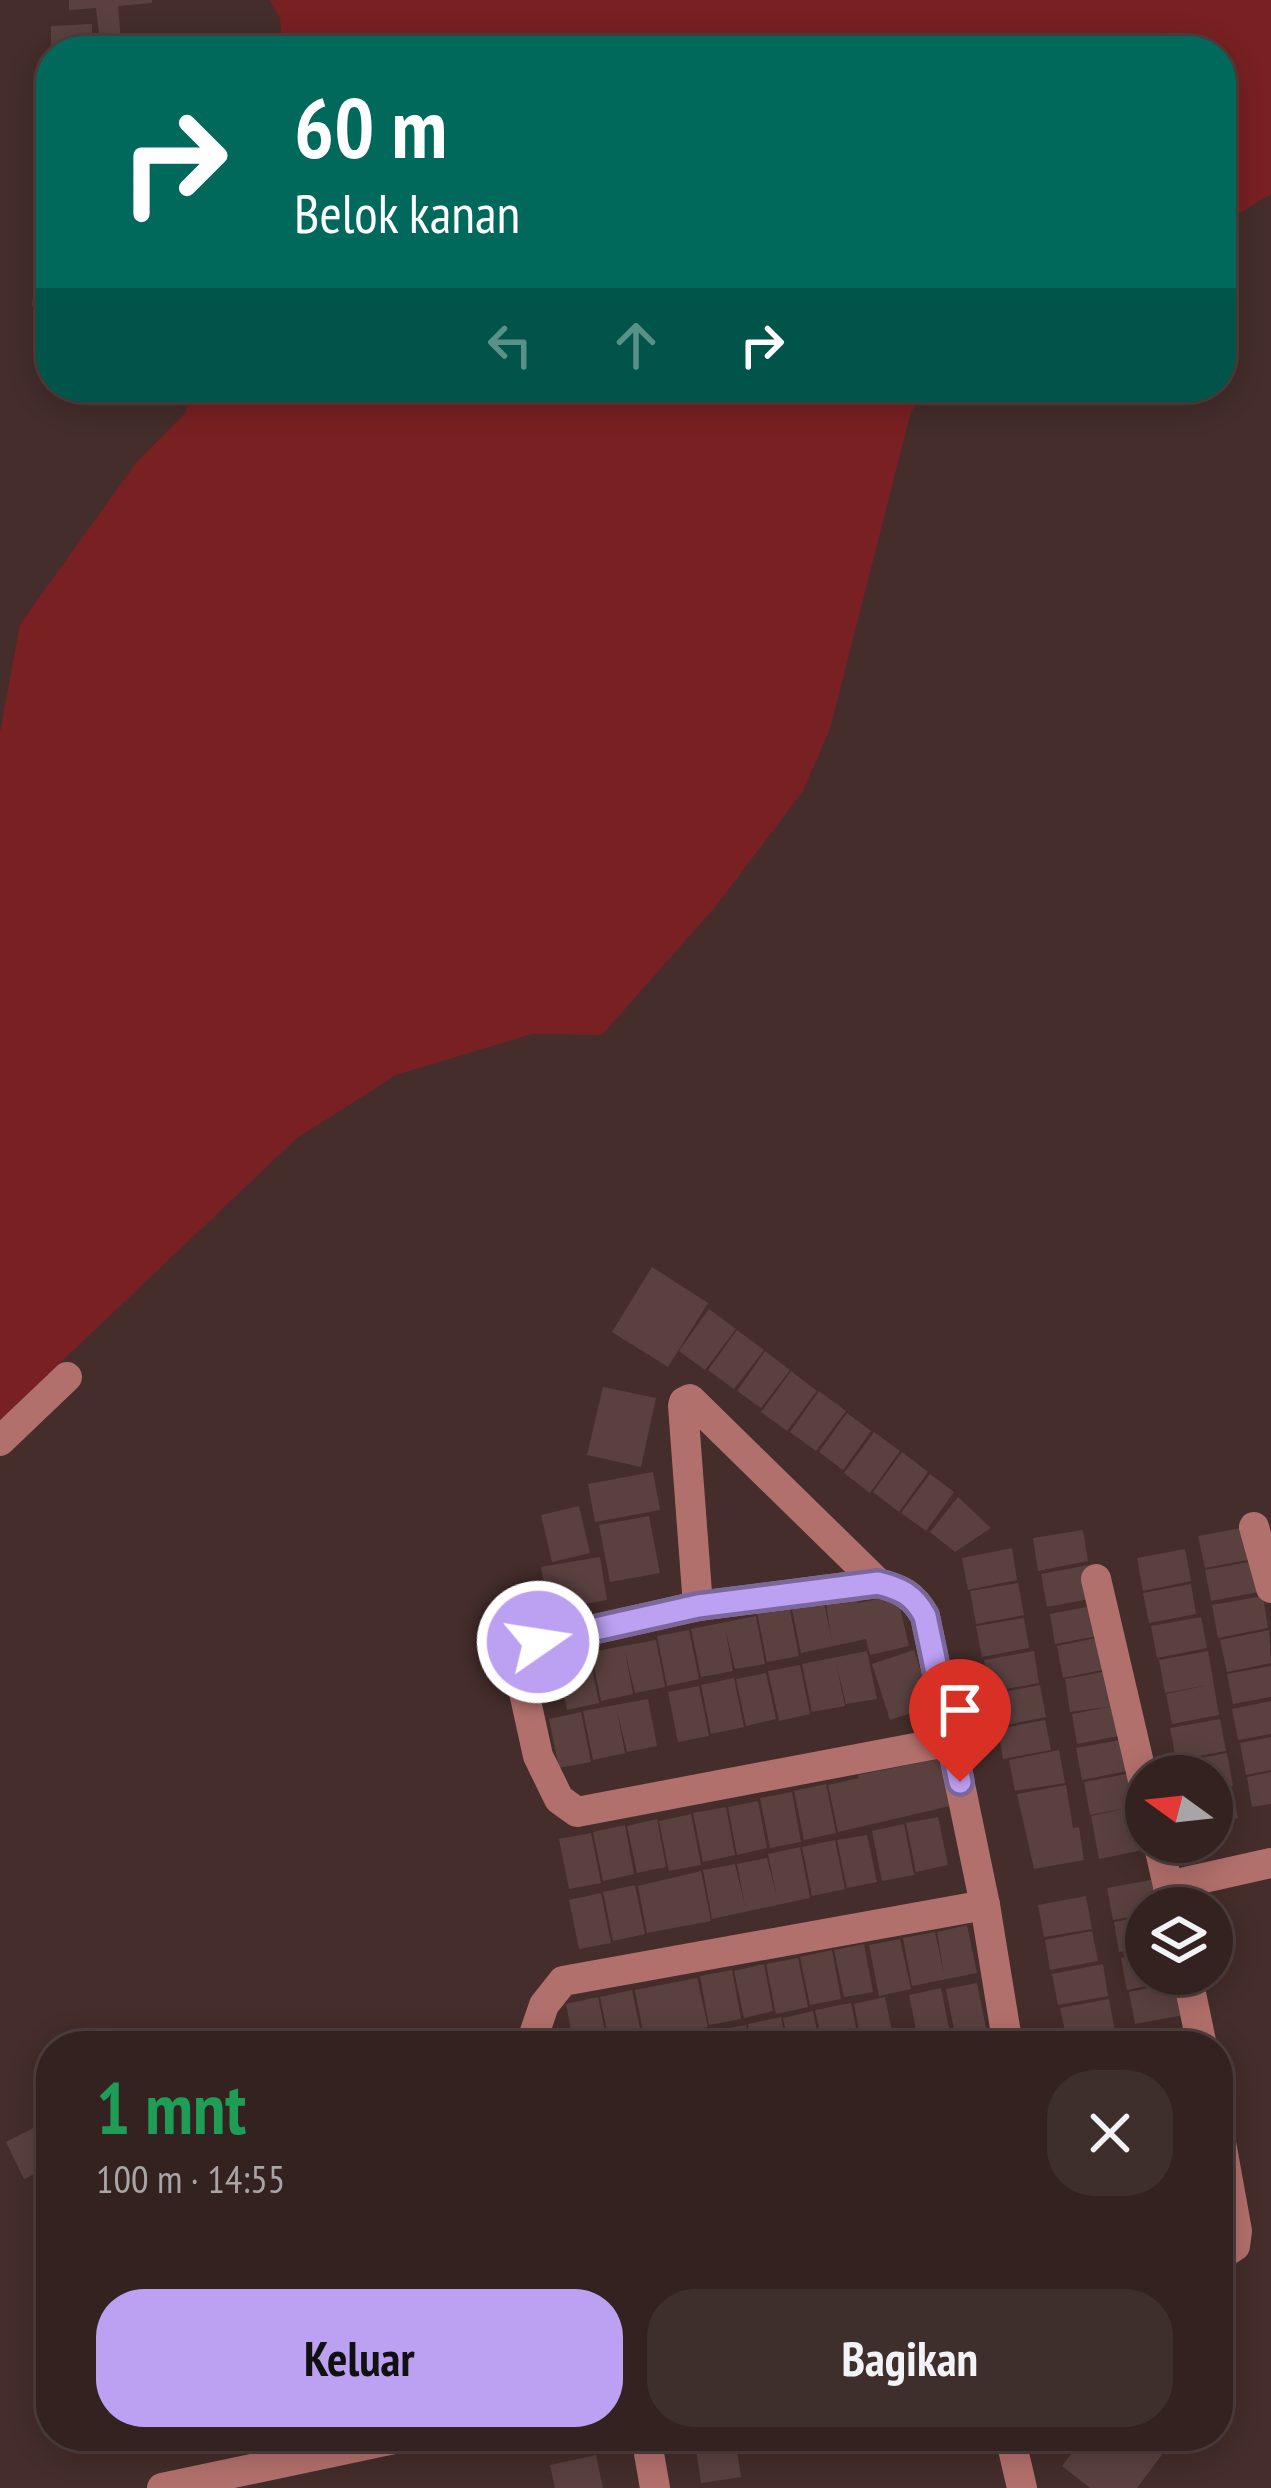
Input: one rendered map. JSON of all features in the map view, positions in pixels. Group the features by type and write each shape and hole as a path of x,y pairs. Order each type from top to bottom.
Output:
{"street":[{"path":"0,1441 67,1377"},
{"path":"698,1606 683,1406 687,1399 878,1583"},
{"path":"1254,1527 1271,1588"},
{"path":"1096,1579 1137,1755"},
{"path":"952,1741 577,1812 559,1799 538,1756 522,1683 538,1642 698,1606 878,1583 902,1589 925,1616 952,1741 985,1905 1006,2031"},
{"path":"1200,1887 1271,1863"},
{"path":"535,2031 544,2005 563,1981 985,1905"},
{"path":"1191,1995 1199,2031"},
{"path":"1233,2209 1237,2231 1233,2247"},
{"path":"161,2488 337,2451"},
{"path":"649,2451 655,2488"},
{"path":"1013,2451 1022,2488"}],"shaded area":[{"path":"269,0 1271,0 1271,194 1236,215 1236,36 282,36 280,18"},
{"path":"190,402 918,402 911,412 830,729 803,791 716,906 602,1035 532,1034 396,1075 296,1139 0,1420 0,732 20,624 136,463"}],"building":[{"path":"69,0 152,0 118,6 121,36 99,36 96,8 69,10"},
{"path":"92,24 92,36 51,36 51,26"},
{"path":"652,1267 708,1303 668,1367 612,1332"},
{"path":"709,1309 736,1329 705,1370 679,1351"},
{"path":"737,1330 764,1350 734,1389 708,1370"},
{"path":"765,1351 790,1370 761,1408 737,1391"},
{"path":"791,1371 817,1391 787,1431 761,1412"},
{"path":"603,1387 656,1398 641,1467 587,1455"},
{"path":"819,1391 846,1411 816,1451 790,1432"},
{"path":"847,1413 871,1431 843,1470 819,1452"},
{"path":"874,1432 900,1451 870,1493 844,1473"},
{"path":"902,1452 928,1472 899,1512 873,1492"},
{"path":"653,1472 660,1510 595,1522 588,1484"},
{"path":"930,1474 954,1492 926,1531 901,1513"},
{"path":"958,1497 991,1528 955,1552 930,1532"},
{"path":"579,1506 590,1553 552,1562 541,1515"},
{"path":"649,1516 660,1573 610,1582 599,1525"},
{"path":"1247,1527 1253,1559 1205,1568 1198,1536"},
{"path":"1083,1530 1088,1561 1038,1571 1033,1538"},
{"path":"1012,1548 1017,1580 968,1590 962,1558"},
{"path":"1185,1549 1191,1581 1143,1591 1137,1558"},
{"path":"600,1557 607,1600 549,1610 541,1567"},
{"path":"1253,1561 1259,1592 1211,1601 1205,1570"},
{"path":"1089,1565 1095,1598 1047,1607 1041,1574"},
{"path":"1018,1583 1024,1615 976,1624 970,1591"},
{"path":"1191,1584 1196,1614 1149,1623 1143,1593"},
{"path":"856,1592 858,1603 897,1595 909,1646 870,1655 866,1639 801,1653 791,1605 823,1598 832,1641 825,1598"},
{"path":"1263,1596 1268,1628 1218,1638 1212,1605"},
{"path":"789,1605 799,1656 767,1662 757,1612"},
{"path":"1097,1605 1103,1635 1055,1644 1050,1614"},
{"path":"756,1616 765,1664 735,1669 725,1628 733,1671 701,1677 691,1629"},
{"path":"1201,1617 1207,1648 1157,1658 1151,1626"},
{"path":"1024,1618 1029,1648 982,1657 976,1626"},
{"path":"689,1630 699,1679 667,1686 657,1636"},
{"path":"1269,1630 1271,1663 1227,1672 1220,1640"},
{"path":"1106,1636 1112,1668 1063,1678 1057,1646"},
{"path":"656,1640 665,1687 635,1693 625,1651 633,1694 601,1701 591,1652"},
{"path":"914,1650 932,1706 890,1720 872,1664"},
{"path":"867,1651 877,1699 846,1704 836,1663 845,1706 812,1712 802,1664"},
{"path":"1034,1651 1039,1683 989,1692 984,1660"},
{"path":"1208,1651 1219,1715 1172,1724 1166,1694 1208,1685 1165,1693 1159,1660"},
{"path":"589,1653 599,1703 567,1710 557,1659"},
{"path":"800,1665 810,1714 779,1721 768,1671"},
{"path":"1271,1666 1271,1697 1233,1704 1227,1674"},
{"path":"1113,1670 1124,1735 1077,1744 1072,1714 1113,1706 1070,1712 1065,1679"},
{"path":"766,1673 776,1719 746,1726 736,1679"},
{"path":"734,1678 744,1727 711,1734 701,1685"},
{"path":"1040,1685 1046,1717 997,1727 991,1694"},
{"path":"699,1686 709,1736 678,1742 668,1692"},
{"path":"648,1699 657,1746 627,1752 617,1711 625,1753 593,1760 583,1711"},
{"path":"1271,1701 1271,1734 1238,1740 1232,1709"},
{"path":"581,1712 591,1762 559,1768 549,1719"},
{"path":"1220,1719 1226,1751 1175,1755 1170,1728"},
{"path":"1045,1720 1051,1750 1003,1759 998,1729"},
{"path":"1271,1737 1271,1770 1246,1775 1240,1743"},
{"path":"1126,1739 1125,1771 1082,1780 1076,1748"},
{"path":"1059,1750 1065,1783 1015,1791 1009,1760"},
{"path":"954,1756 963,1803 838,1832 828,1785"},
{"path":"1271,1772 1271,1804 1252,1807 1247,1777"},
{"path":"1125,1774 1125,1808 1090,1815 1084,1782"},
{"path":"826,1784 836,1833 804,1840 794,1791"},
{"path":"1066,1785 1084,1860 1034,1869 1017,1794"},
{"path":"792,1792 801,1842 770,1848 760,1798"},
{"path":"758,1801 767,1848 737,1855 728,1807"},
{"path":"726,1807 735,1855 703,1862 693,1813"},
{"path":"1125,1809 1125,1854 1099,1859 1091,1816"},
{"path":"691,1814 701,1865 669,1871 659,1821"},
{"path":"938,1817 948,1865 916,1872 906,1823"},
{"path":"657,1819 666,1867 637,1873 627,1826"},
{"path":"904,1824 914,1875 882,1881 872,1831"},
{"path":"625,1825 634,1874 603,1881 593,1832"},
{"path":"591,1833 601,1883 569,1889 559,1839"},
{"path":"867,1835 877,1882 847,1888 837,1840"},
{"path":"835,1840 845,1889 812,1896 802,1847"},
{"path":"800,1847 810,1898 712,1919 703,1870 735,1864 745,1906 737,1864 767,1858 777,1898 768,1854"},
{"path":"701,1871 711,1921 647,1933 638,1886"},
{"path":"1156,1879 1157,1887 1125,1887 1125,1918 1113,1920 1107,1888"},
{"path":"635,1885 645,1934 613,1941 603,1892"},
{"path":"601,1893 611,1943 579,1949 569,1900"},
{"path":"1086,1896 1092,1929 1044,1937 1038,1905"},
{"path":"1125,1920 1125,1951 1119,1952 1114,1922"},
{"path":"967,1925 977,1973 912,1986 903,1938 935,1932 944,1974 937,1932"},
{"path":"1092,1931 1098,1961 1050,1970 1045,1940"},
{"path":"900,1939 911,1989 879,1996 869,1945"},
{"path":"864,1944 873,1992 844,1997 834,1950"},
{"path":"832,1950 841,1999 810,2005 800,1957"},
{"path":"798,1958 808,2007 776,2014 766,1964"},
{"path":"764,1964 773,2011 744,2018 734,1971"},
{"path":"1103,1964 1108,1996 1058,2005 1052,1974"},
{"path":"732,1970 741,2019 709,2025 700,1976"},
{"path":"697,1978 708,2027 643,2031 635,1990"},
{"path":"977,1983 987,2031 954,2031 946,1989"},
{"path":"941,1988 950,2031 916,2031 909,1995"},
{"path":"632,1990 641,2031 607,2031 600,1997"},
{"path":"1130,1995 1180,1995 1184,2015 1135,2024"},
{"path":"598,1997 605,2031 571,2031 566,2004"},
{"path":"885,1997 892,2031 859,2031 854,2004"},
{"path":"1109,1999 1115,2031 1065,2031 1060,2008"},
{"path":"851,2003 857,2031 820,2031 815,2010"},
{"path":"813,2011 817,2031 786,2031 783,2018"},
{"path":"781,2017 784,2031 750,2031 748,2024"},
{"path":"746,2025 747,2031 715,2031"},
{"path":"36,2127 36,2173 24,2179 6,2142"},
{"path":"696,2451 737,2451 741,2477 701,2483"},
{"path":"1074,2451 1165,2451 1137,2488 1090,2488 1062,2466"},
{"path":"596,2455 603,2488 555,2488 550,2465"}],"route":[{"path":"538,1642 698,1606 878,1583 902,1589 925,1616 960,1782"}]}
